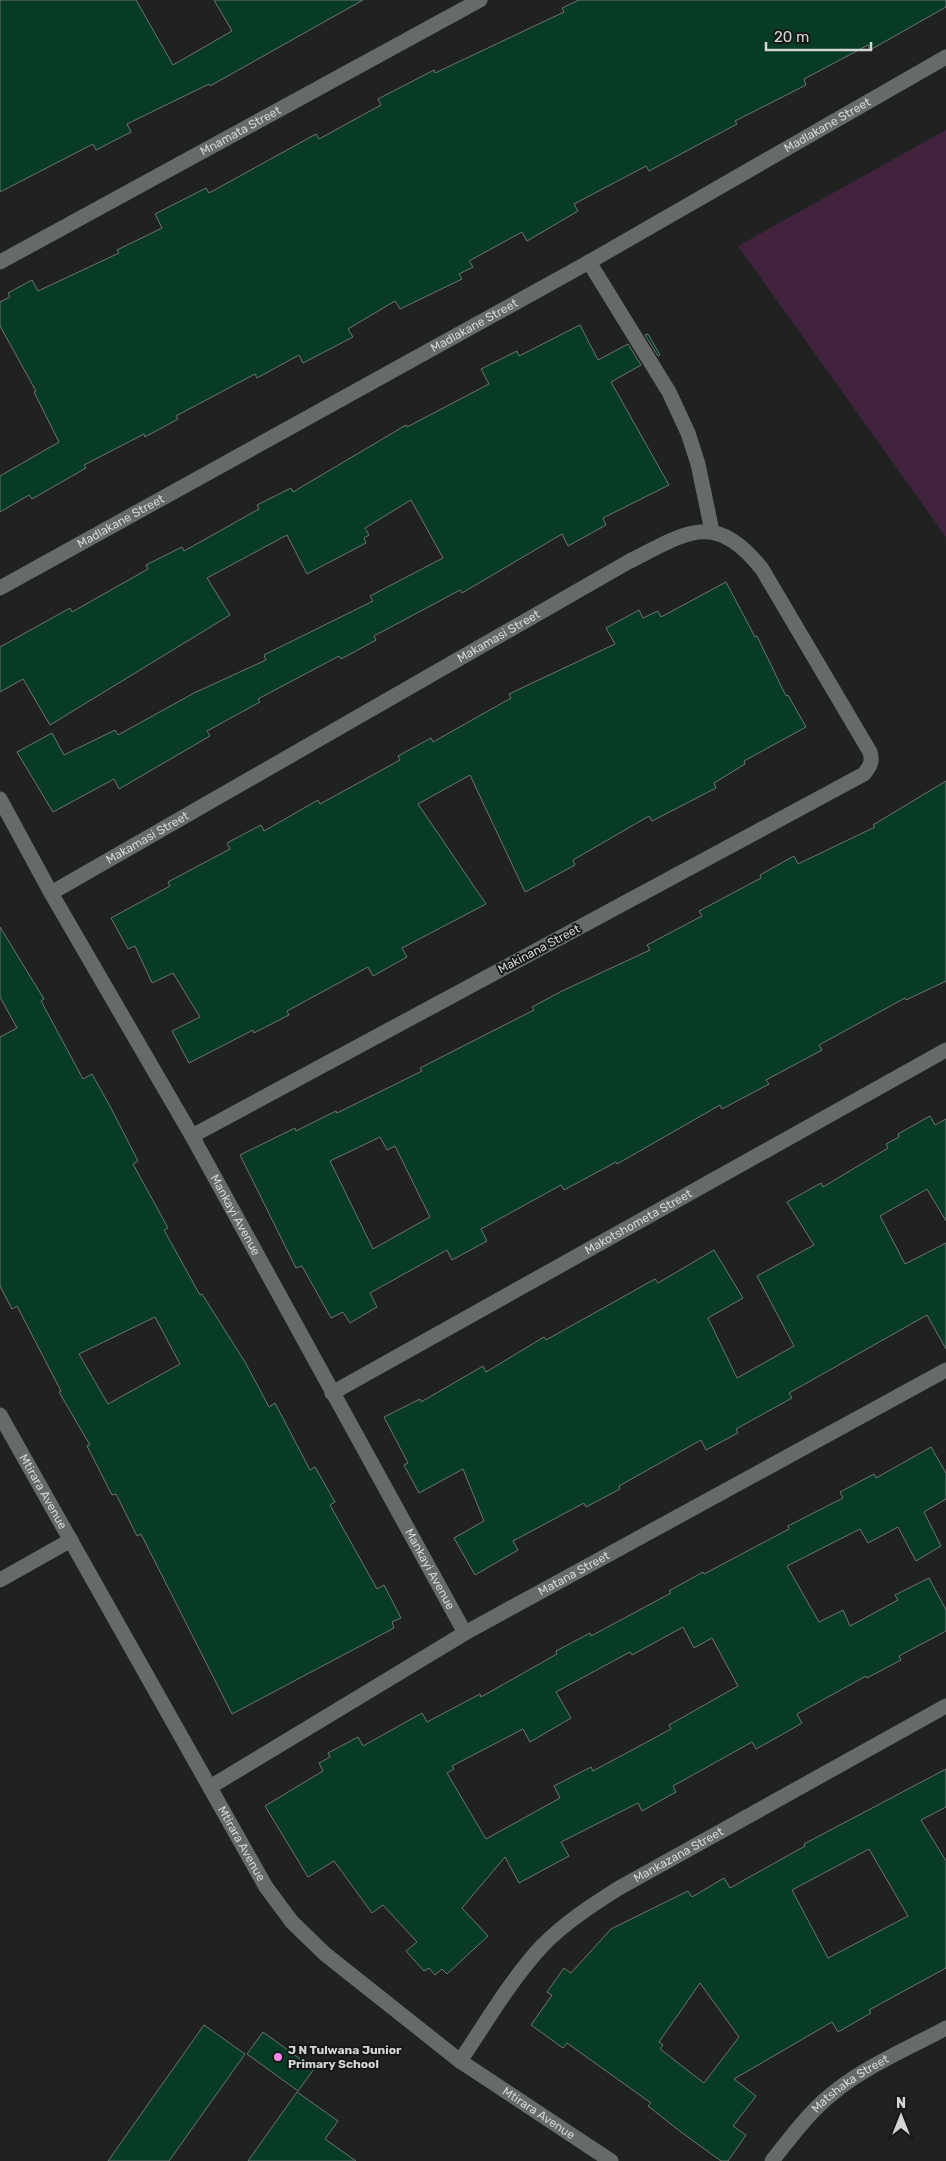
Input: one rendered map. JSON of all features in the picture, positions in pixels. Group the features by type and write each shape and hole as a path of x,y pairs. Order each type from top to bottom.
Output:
{"street":[{"name":"Mnamata Street","path":"0,262 480,0"},
{"name":"Madlakane Street","path":"0,588 589,262 946,57"},
{"path":"589,262 669,392 688,433 698,464 712,530"},
{"name":"Makinana Street","path":"192,1136 864,774 870,767 872,759 870,752 762,569 747,550 730,538 712,530"},
{"name":"Makamasi Street","path":"51,893 628,562 686,535 712,530"},
{"name":"Mankayi Avenue","path":"0,799 51,893 192,1136 464,1633"},
{"name":"Makotshometa Street","path":"332,1393 946,1050"},
{"name":"Matana Street","path":"210,1787 464,1633 946,1370"},
{"name":"Mtirara Avenue","path":"0,1415 266,1887 292,1922 325,1954 460,2060 611,2161"},
{"path":"0,1580 71,1540"},
{"name":"Mankazana Street","path":"460,2060 542,1946 572,1919 619,1888 946,1706"},
{"name":"Matshaka Street","path":"772,2161 806,2117 834,2092 861,2074 946,2028"}],"shaded area":[{"path":"946,130 946,537 738,246"}],"building":[{"path":"0,0 136,0 173,65 232,31 214,0 363,0 210,86 209,84 127,124 131,132 96,150 93,144 0,192"},
{"path":"579,0 946,0 946,7 870,50 868,45 804,79 806,85 735,121 737,124 649,171 646,166 574,204 578,211 527,241 522,232 469,261 473,267 459,274 462,279 400,309 395,301 348,329 353,337 303,363 299,355 257,378 255,374 176,416 178,419 145,437 144,434 84,465 86,468 32,499 29,495 0,512 0,476 59,442 34,392 36,391 0,326 0,302 10,297 8,293 32,280 38,291 119,253 117,250 162,228 155,214 206,188 209,193 316,134 319,139 381,105 378,99 434,70 435,73 564,12 562,8"},
{"path":"580,325 598,360 628,344 641,365 611,382 669,485 603,518 606,525 568,546 562,534 462,593 460,590 374,636 376,640 341,659 339,656 258,699 260,702 207,731 210,736 119,789 114,779 53,812 17,752 52,733 64,755 115,730 118,735 194,693 266,660 264,655 373,601 370,596 443,558 411,500 365,528 369,535 364,538 366,543 307,574 287,535 207,578 230,615 50,725 23,679 0,692 0,647 70,608 72,612 148,569 146,565 182,547 184,551 259,509 257,505 291,488 293,492 406,425 407,427 489,384 481,369 517,351 519,356"},
{"path":"648,334 660,355 658,356 645,335"},
{"path":"726,582 755,637 757,636 786,696 788,695 806,727 744,761 745,764 714,783 716,788 652,821 649,816 573,860 575,865 525,892 470,775 418,804 486,904 402,948 407,957 373,976 368,967 287,1011 289,1015 254,1033 253,1030 189,1063 172,1031 200,1017 173,973 152,983 135,946 128,949 111,918 170,886 168,882 230,849 227,843 261,825 264,831 318,800 320,804 400,760 398,756 431,738 433,742 511,698 509,694 615,644 606,628 639,610 643,618 658,611 661,617"},
{"path":"946,781 946,981 906,1000 905,998 819,1045 822,1050 766,1080 769,1084 722,1109 720,1105 617,1164 616,1162 564,1190 561,1185 481,1229 487,1241 452,1260 447,1250 370,1293 377,1307 350,1323 343,1312 331,1318 302,1266 296,1268 240,1155 295,1128 296,1131 336,1111 337,1113 422,1071 420,1068 534,1010 532,1007 562,991 650,950 647,945 702,916 699,911 761,878 760,875 794,856 798,864 875,827 873,825","holes":["380,1137 387,1150 395,1146 430,1217 373,1249 330,1161"]},
{"path":"0,927 44,999 41,1001 83,1079 92,1074 111,1108 138,1161 133,1164 168,1228 164,1230 200,1295 202,1294 245,1362 269,1407 275,1403 310,1470 315,1467 335,1502 330,1505 377,1589 384,1585 401,1618 392,1622 394,1628 232,1714 141,1534 137,1536 116,1494 112,1495 87,1446 90,1445 59,1392 61,1391 17,1306 12,1309 0,1286 0,1037 17,1028 0,997","holes":["155,1317 180,1364 108,1404 79,1354"]},
{"path":"930,1116 935,1125 946,1119 946,1221 927,1189 880,1216 905,1264 946,1243 946,1349 927,1315 789,1393 792,1398 736,1429 738,1433 706,1450 701,1440 619,1486 620,1489 586,1507 584,1503 513,1541 518,1550 475,1575 454,1538 484,1521 463,1469 419,1493 404,1465 408,1463 384,1417 420,1399 421,1402 483,1366 486,1372 544,1337 546,1340 655,1279 658,1283 714,1250 743,1298 708,1318 737,1378 794,1346 757,1276 814,1245 787,1202 821,1183 823,1187 888,1148 886,1144 899,1137 898,1134"},
{"path":"931,1447 946,1473 946,1499 924,1512 941,1546 916,1561 898,1527 868,1543 860,1529 787,1566 819,1622 843,1610 850,1626 898,1600 895,1595 929,1578 946,1610 946,1631 899,1656 901,1660 867,1678 866,1676 797,1714 802,1723 756,1749 752,1742 673,1786 676,1792 642,1811 638,1803 561,1842 569,1856 519,1883 505,1857 462,1908 488,1936 447,1974 442,1969 435,1975 429,1968 424,1971 406,1951 417,1942 383,1905 372,1913 334,1861 308,1877 265,1806 323,1771 319,1763 330,1757 328,1753 358,1737 363,1746 422,1713 427,1722 480,1694 481,1697 557,1654 556,1651 590,1633 591,1636 671,1593 669,1591 703,1572 704,1574 789,1529 788,1526 843,1498 840,1492 874,1474 876,1478","holes":["683,1627 694,1648 712,1638 738,1686 669,1725 671,1729 593,1771 591,1767 554,1786 560,1798 486,1839 447,1773 454,1769 452,1766 523,1729 530,1742 571,1718 556,1692 630,1652 632,1655"]},
{"path":"946,1769 946,1807 921,1820 946,1861 946,1968 869,2010 871,2013 838,2032 832,2022 734,2079 756,2096 733,2126 746,2135 728,2161 721,2161 648,2106 651,2103 567,2043 563,2048 531,2025 552,1995 547,1992 564,1968 571,1973 611,1929 688,1891 692,1897 724,1878 730,1888 805,1846 804,1844","holes":["869,1849 908,1916 828,1958 792,1890","700,1983 739,2037 704,2083 660,2049 663,2045 659,2042"]},
{"path":"204,2025 245,2054 169,2161 108,2161"},
{"path":"263,2032 314,2069 298,2091 247,2054"},
{"path":"297,2092 338,2121 325,2139 356,2161 248,2161"}],"place":[{"name":"J N Tulwana Junior Primary School","path":"278,2057"}]}
